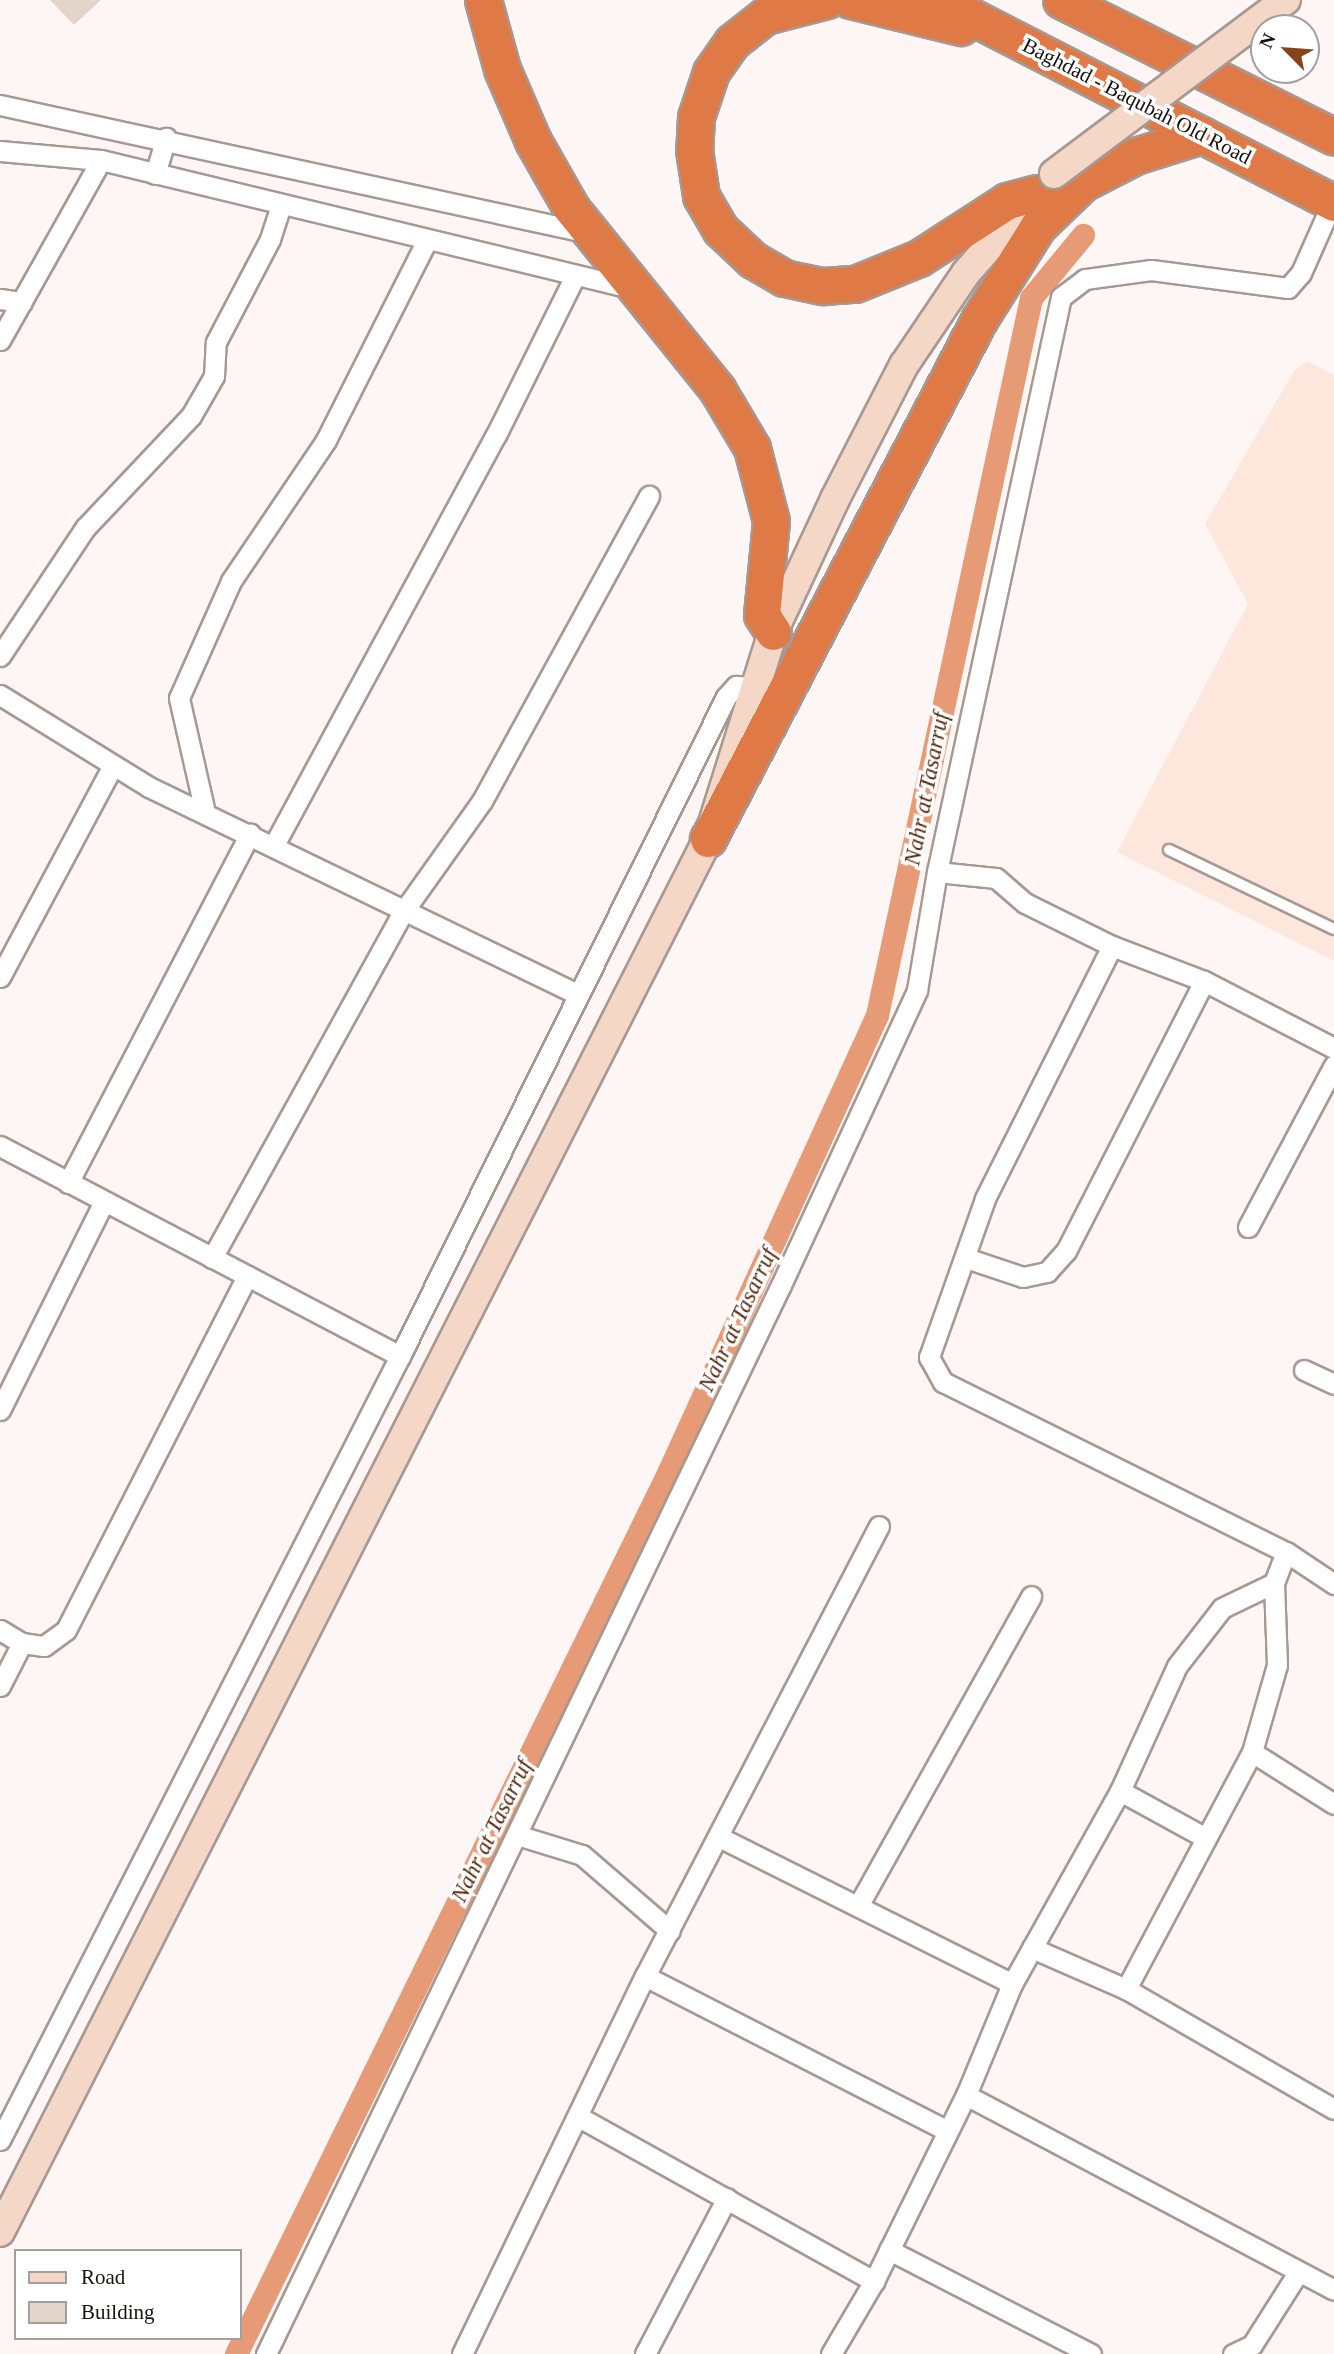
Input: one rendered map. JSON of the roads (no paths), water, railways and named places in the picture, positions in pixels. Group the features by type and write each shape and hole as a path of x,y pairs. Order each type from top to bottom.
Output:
{"highway":[{"path":"484,0 502,69 533,141 571,208 631,288 718,389 752,447 771,521 762,615 773,632"},
{"path":"827,0 765,16 732,42 711,72 696,117 694,150 701,196 721,230 753,260 784,278 823,286 855,284 919,258 1007,201 1046,184"},
{"path":"849,0 916,12 1050,56"},
{"name":"Baghdad - Baqubah Old Road","path":"939,0 1333,203"},
{"path":"1061,0 1334,137"},
{"path":"708,839 979,320 1038,226 1083,183 1135,156 1202,135"}],"street":[{"path":"0,2232 708,839 773,632 904,365 965,273 1046,184 1286,0"},
{"path":"0,105 166,138 593,234"},
{"path":"155,174 166,138"},
{"path":"0,151 101,160 573,278 631,288"},
{"path":"0,340 101,160"},
{"path":"266,2354 517,1835 917,990 937,872 1061,297 1085,279 1151,270 1288,288 1301,273 1333,203"},
{"path":"0,656 85,528 191,416 214,376 216,342 281,205"},
{"path":"204,808 180,698 232,581 326,440 426,242"},
{"path":"274,845 496,435 573,278"},
{"path":"0,299 22,302"},
{"path":"212,1258 403,912 482,801 649,496"},
{"path":"3,2128 400,1356 726,697 736,686 755,687"},
{"path":"0,695 113,765 204,808 403,912 578,994"},
{"path":"0,977 113,765"},
{"path":"68,1183 250,834"},
{"path":"937,872 996,878 1025,903 1112,946 1204,981 1334,1048"},
{"path":"1112,946 985,1199 929,1357 943,1382 1286,1552 1334,1584"},
{"path":"966,1258 1023,1277 1047,1272 1066,1251 1204,981"},
{"path":"1248,1227 1334,1065"},
{"path":"0,1146 400,1356"},
{"path":"0,1410 104,1201"},
{"path":"0,1630 22,1643 44,1646 66,1630 247,1276"},
{"path":"1304,1370 1334,1384"},
{"path":"462,2354 645,1976 878,1526"},
{"path":"1126,1989 1252,1752 1277,1665 1275,1583 1286,1552"},
{"path":"831,2354 874,2281 965,2095 1012,1984 1120,1791 1177,1666 1222,1608 1275,1583"},
{"path":"858,1906 1031,1596"},
{"path":"0,1686 22,1643"},
{"path":"1252,1752 1334,1804"},
{"path":"1120,1791 1206,1838"},
{"path":"517,1835 582,1855 670,1931"},
{"path":"719,1837 1012,1984"},
{"path":"1032,1948 1126,1989 1334,2109"},
{"path":"645,1976 948,2131"},
{"path":"965,2095 1297,2274 1334,2290"},
{"path":"579,2117 874,2281"},
{"path":"645,2354 727,2198"},
{"path":"889,2250 1091,2354"},
{"path":"1233,2354 1252,2345 1297,2274"}],"lane":[{"path":"1169,850 1334,929"}],"waterway":[{"name":"Nahr at Tasarruf","path":"236,2354 667,1475 877,1015 1031,298 1083,235"}]}
